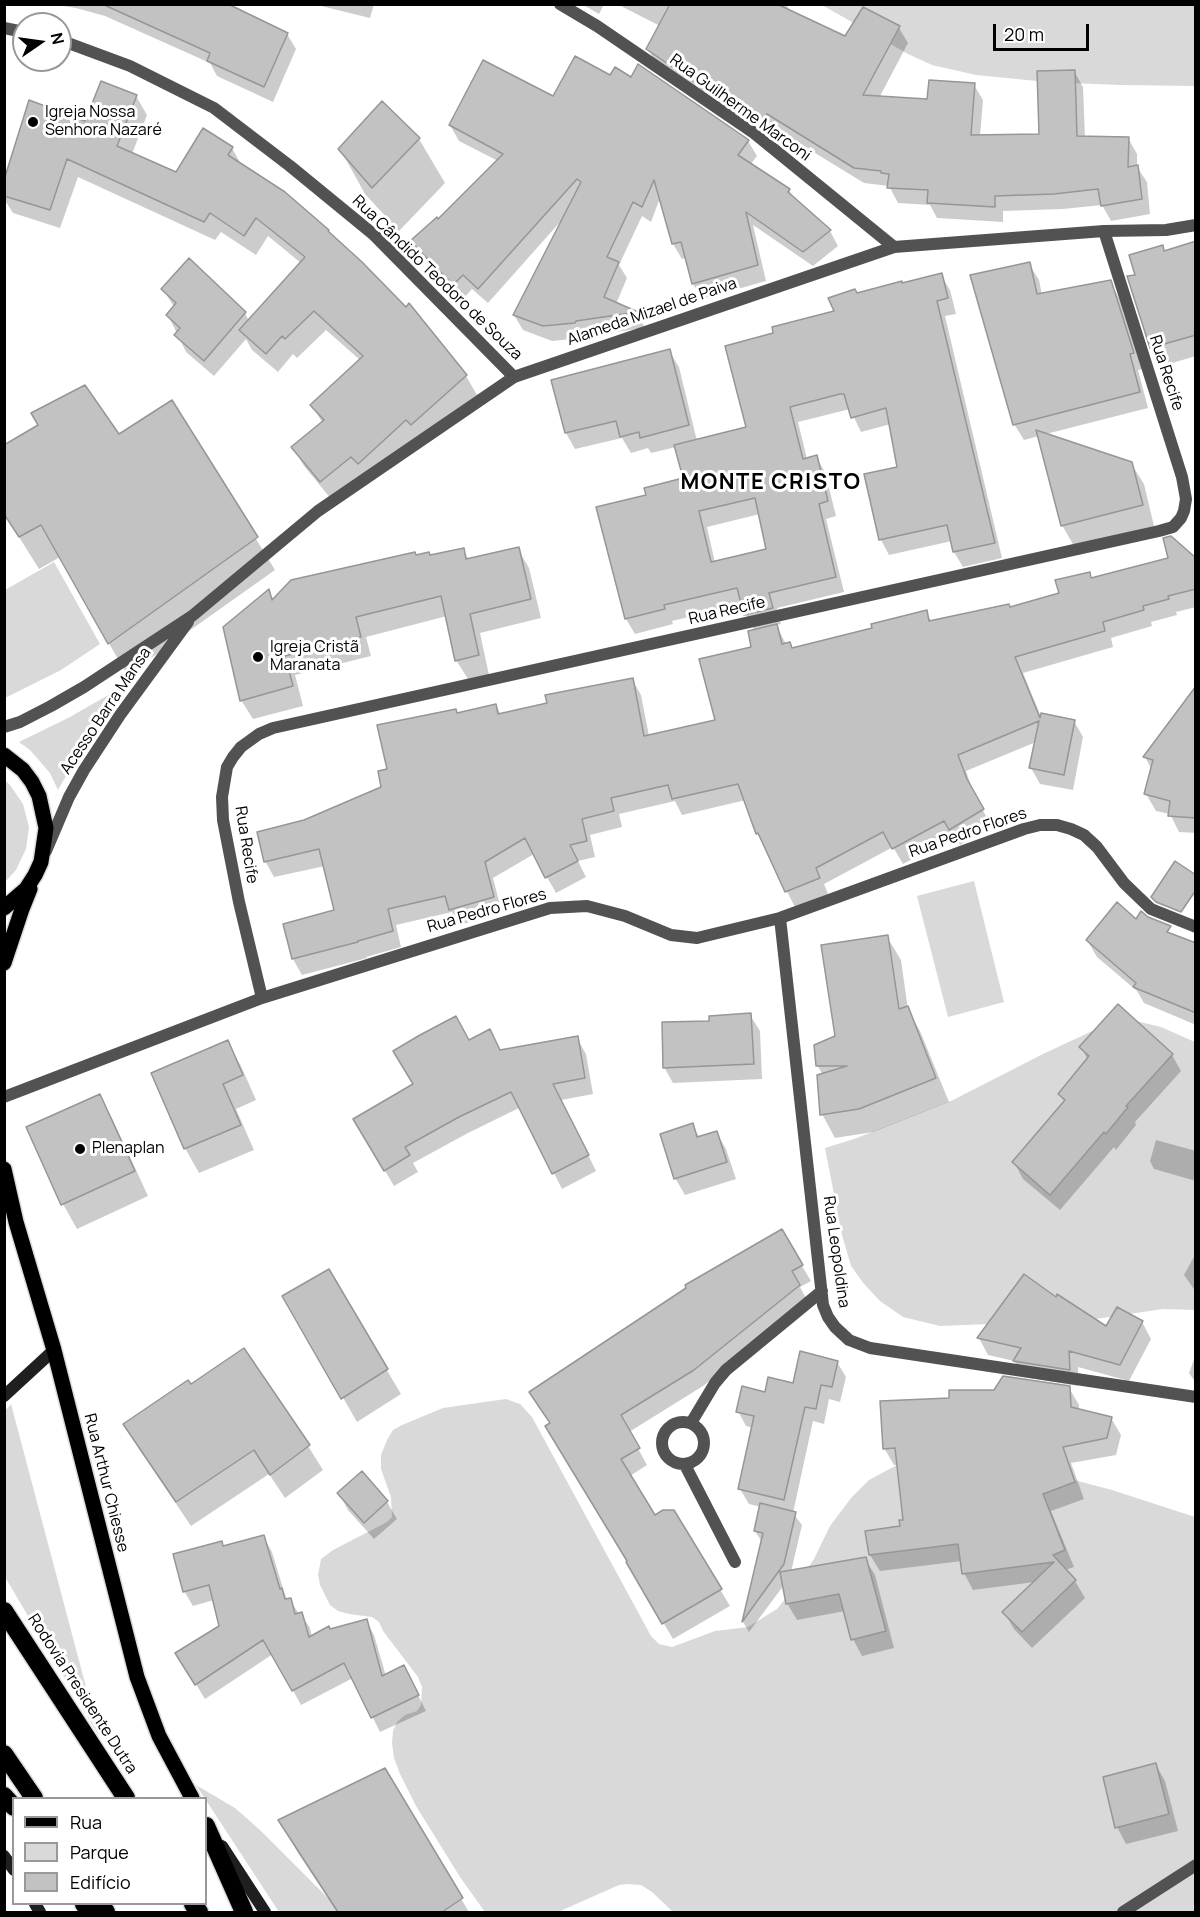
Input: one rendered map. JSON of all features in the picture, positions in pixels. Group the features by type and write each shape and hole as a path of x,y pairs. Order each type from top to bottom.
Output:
{"highway":[{"name":"Rodovia Presidente Dutra","path":"4,1611 125,1797"},
{"path":"4,1754 33,1797"},
{"path":"207,1828 244,1912"}],"main road":[{"path":"4,755 23,770 39,796 46,828 41,862 4,963"},
{"path":"4,908 26,889 41,862"},
{"name":"Rua Arthur Chiesse","path":"4,1169 16,1222 54,1350 137,1677 159,1736 191,1797"},
{"path":"4,1395 54,1350"},
{"path":"207,1823 265,1912"}],"street":[{"name":"Rua Guilherme Marconi","path":"560,4 597,26 754,134 894,248"},
{"name":"Rua Cândido Teodoro de Souza","path":"72,44 130,66 214,108 373,234 514,377"},
{"name":"Alameda Mizael de Paiva","path":"192,616 318,511 514,377 894,248 1104,231 1166,230 1196,225"},
{"name":"Rua Recife","path":"262,998 223,820 222,797 227,767 241,747 259,734 273,728 1159,531 1173,526 1185,511 1186,499 1182,477 1104,231"},
{"path":"4,727 20,722 59,702 192,616"},
{"name":"Acesso Barra Mansa","path":"41,862 69,797 84,770 120,715 192,616"},
{"name":"Rua Pedro Flores","path":"4,1097 262,998 550,908 587,906 625,916 671,935 697,938 780,918 1040,825 1057,825 1084,835 1097,847 1124,883 1151,909 1196,927"},
{"name":"Rua Leopoldina","path":"780,918 823,1305 831,1322 843,1336 861,1346 1196,1397"},
{"path":"691,1423 715,1383 726,1370 822,1291"},
{"path":"685,1422 691,1423 702,1433 704,1447 697,1459 685,1465 677,1464 666,1456 662,1442 666,1430 672,1425 685,1422"},
{"path":"685,1465 735,1562"},
{"path":"1123,1912 1196,1865"}],"green space":[{"path":"822,5 1195,5 1195,86 1047,82 976,75 932,65 908,54"},
{"path":"54,562 100,644 61,670 5,698 5,590"},
{"path":"110,694 58,790 50,773 30,750 19,742"},
{"path":"5,780 23,804 29,827 26,849 16,870 5,882"},
{"path":"974,881 1004,1002 948,1017 917,896"},
{"path":"1136,1021 1161,1027 1195,1042 1195,1310 1163,1309 1089,1320 940,1326 903,1317 880,1301 851,1266 842,1235 825,1148 953,1100 1103,1026"},
{"path":"506,1399 520,1404 532,1417 651,1636 659,1644 672,1647 715,1631 748,1627 777,1609 814,1559 830,1526 851,1498 869,1480 895,1466 930,1458 1040,1471 1112,1490 1195,1517 1195,1912 673,1912 641,1885 627,1884 619,1885 558,1912 485,1912 460,1877 416,1806 394,1758 393,1731 397,1722 405,1715 417,1711 421,1705 422,1687 418,1677 383,1631 379,1622 372,1617 338,1611 330,1605 320,1585 318,1575 321,1559 392,1517 391,1497 381,1469 381,1455 393,1430 443,1408"},
{"path":"11,1404 99,1736 5,1577 4,1412"},
{"path":"196,1785 235,1808 342,1912 279,1912 207,1802 207,1797 204,1797"}],"building":[{"path":"102,4 228,4 288,33 264,87 207,61 210,53"},
{"path":"670,4 777,4 845,36 863,7 900,26 863,95 927,99 929,80 975,83 971,135 1039,134 1037,71 1075,70 1077,136 1129,137 1128,167 1138,165 1142,199 1101,206 1098,189 1054,194 995,196 995,207 927,203 928,190 887,188 889,174 854,168 767,114 759,126 646,49"},
{"path":"575,56 610,75 615,67 631,77 638,64 749,140 738,155 790,189 788,192 831,230 803,252 746,212 758,265 692,284 681,242 672,244 654,180 642,207 633,202 607,257 619,262 604,297 638,312 543,326 513,315 581,182 577,179 478,289 463,275 453,285 410,241 437,217 438,219 503,154 449,125 483,60 553,96"},
{"path":"101,81 137,95 117,146 176,172 203,128 233,147 228,155 285,192 329,230 406,307 409,303 467,375 411,425 406,420 358,464 351,457 320,482 291,447 324,420 310,405 363,356 314,311 285,339 282,336 266,354 239,330 305,257 256,218 244,236 210,213 204,222 67,159 50,210 4,196 4,180 29,100 85,121"},
{"path":"382,101 420,138 372,188 338,149"},
{"path":"1196,241 1196,335 1150,348 1127,276 1135,275 1129,255 1163,245 1164,251"},
{"path":"189,258 246,312 204,361 174,335 180,328 166,315 176,303 161,289"},
{"path":"1030,262 1037,294 1111,280 1134,353 1130,354 1140,392 1013,425 970,275"},
{"path":"942,273 948,298 937,301 995,543 953,552 947,525 879,540 864,474 897,467 886,408 851,418 844,394 840,394 790,407 803,459 817,455 828,501 819,504 836,577 769,593 773,608 744,615 737,588 664,605 665,609 625,619 596,507 646,495 644,488 683,478 674,445 746,427 725,346 773,333 772,327 834,311 828,298 855,289 857,293 902,281 902,283","holes":["755,498 766,549 711,562 699,511"]},
{"path":"670,349 689,425 640,438 639,432 620,437 616,421 565,433 551,380"},
{"path":"85,385 119,434 172,400 258,537 108,644 41,525 19,537 4,514 4,445 38,425 31,413"},
{"path":"1036,430 1132,462 1143,505 1061,526"},
{"path":"1171,536 1196,558 1196,589 1168,596 1169,599 1143,606 1144,610 1103,622 1105,631 1015,657 1040,718 1041,713 1075,720 1064,775 1029,768 1039,721 958,755 967,779 984,809 949,830 944,821 892,849 883,832 816,868 820,878 785,892 758,833 756,834 738,784 672,799 668,785 611,798 614,811 582,819 587,841 570,845 578,861 545,878 525,838 485,862 494,897 449,910 445,896 388,909 393,931 292,959 283,924 334,910 319,849 264,862 257,832 304,820 381,787 378,771 387,769 377,725 456,709 457,713 496,704 498,714 547,703 545,695 633,678 644,736 715,720 699,659 751,647 748,631 777,624 782,644 790,642 792,648 872,628 871,624 927,610 929,621 1009,604 1010,607 1059,593 1055,580 1090,572 1091,578 1168,558 1163,538"},
{"path":"519,547 531,599 470,614 479,655 455,661 441,596 356,617 361,637 285,656 293,686 240,701 223,627 269,589 272,600 291,580 415,552 416,555 429,552 430,555 464,548 466,559"},
{"path":"1196,686 1196,818 1168,816 1170,801 1144,794 1153,760 1143,757"},
{"path":"1175,861 1196,875 1196,890 1181,912 1156,902 1151,897"},
{"path":"1117,902 1136,919 1141,911 1148,917 1171,926 1167,932 1196,943 1196,1013 1133,987 1136,983 1086,940"},
{"path":"888,935 899,1009 908,1006 936,1078 859,1109 820,1115 817,1075 847,1066 816,1066 814,1045 835,1036 821,945"},
{"path":"1118,1004 1173,1054 1126,1106 1128,1107 1106,1134 1104,1132 1050,1195 1012,1162 1065,1100 1058,1094 1089,1056 1079,1047"},
{"path":"751,1013 754,1064 663,1068 662,1022 709,1021 709,1016"},
{"path":"456,1016 469,1040 490,1029 500,1050 578,1036 585,1078 553,1084 589,1155 552,1174 511,1092 405,1147 410,1155 384,1171 353,1119 413,1084 393,1051"},
{"path":"228,1040 243,1075 223,1084 241,1125 184,1149 151,1073"},
{"name":"Plenaplan","path":"100,1094 135,1171 61,1205 26,1127"},
{"path":"693,1123 697,1137 717,1131 727,1162 674,1179 660,1134"},
{"path":"782,1229 803,1265 792,1271 800,1285 694,1370 621,1415 640,1448 621,1459 655,1515 663,1510 674,1510 722,1589 662,1624 627,1561 545,1426 550,1423 529,1392 686,1288 685,1285"},
{"path":"329,1269 388,1369 341,1399 282,1296"},
{"path":"1024,1274 1056,1297 1057,1294 1106,1326 1117,1307 1143,1321 1120,1365 1069,1351 1070,1370 1013,1361 1021,1348 977,1338"},
{"path":"244,1348 310,1445 270,1475 254,1450 176,1502 123,1424 188,1380 191,1384"},
{"path":"800,1351 838,1361 832,1387 821,1385 816,1409 805,1407 784,1500 738,1489 754,1416 736,1412 742,1386 765,1392 768,1377 793,1383"},
{"path":"1003,1376 1070,1386 1071,1407 1112,1417 1107,1438 1063,1447 1075,1482 1043,1494 1065,1550 1053,1555 1076,1580 1022,1632 1002,1612 1054,1562 962,1574 958,1544 869,1555 865,1531 900,1526 899,1520 903,1520 895,1448 883,1449 880,1401 949,1398 949,1390 994,1390"},
{"path":"362,1471 388,1501 364,1523 337,1493"},
{"path":"760,1503 796,1512 784,1564 742,1622 763,1533 754,1531"},
{"path":"264,1535 280,1589 282,1588 285,1599 291,1598 295,1614 302,1612 309,1637 329,1626 330,1629 367,1619 382,1676 404,1665 419,1695 371,1718 344,1663 292,1691 263,1640 195,1685 175,1653 219,1626 209,1585 183,1592 173,1554 222,1541 223,1546"},
{"path":"866,1557 886,1631 851,1640 839,1594 786,1604 780,1572"},
{"path":"1156,1763 1169,1814 1115,1828 1103,1777"},
{"path":"385,1768 463,1898 442,1912 338,1912 278,1820"}],"place":[{"name":"Igreja Nossa Senhora Nazaré","path":"33,122"},
{"name":"Igreja Cristã Maranata","path":"258,657"},
{"name":"Plenaplan","path":"80,1149"}],"district":[{"name":"MONTE CRISTO","path":"771,483"}]}
